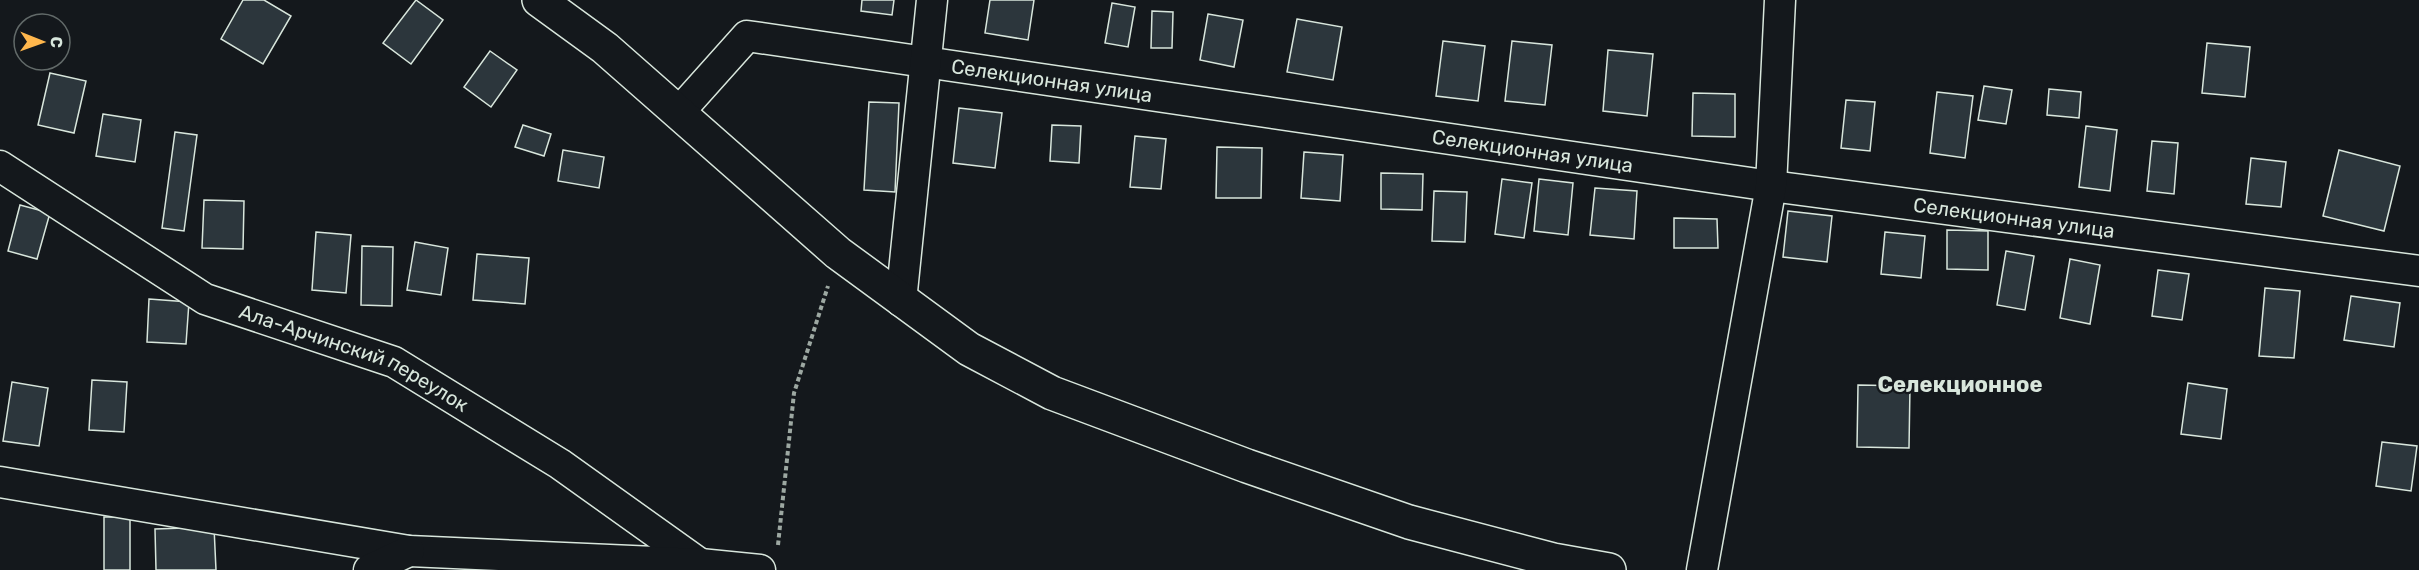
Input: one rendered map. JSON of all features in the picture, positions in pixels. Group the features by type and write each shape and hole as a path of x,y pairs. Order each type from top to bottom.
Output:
{"street":[{"path":"539,0 605,48 838,253 969,349 1052,393 1247,466 1409,522 1553,560 1608,570"},
{"path":"901,301 932,0"},
{"path":"1702,570 1771,186 1780,0"},
{"name":"Селекционная улица","path":"678,112 747,36 1771,186 2419,271"},
{"name":"Ала-Арчинский переулок","path":"0,166 205,299 394,362 560,464 700,564"},
{"path":"0,482 409,550 548,564 700,564 760,570"},
{"path":"369,570 409,550"}],"path":[{"path":"778,546 794,393 838,253"}],"building":[{"path":"243,0 264,0 291,16 263,64 221,39"},
{"path":"416,0 443,20 411,64 383,43"},
{"path":"862,0 894,0 892,15 861,11"},
{"path":"990,0 1034,0 1028,40 985,33"},
{"path":"1112,3 1135,7 1128,47 1105,43"},
{"path":"1152,11 1173,12 1172,48 1151,48"},
{"path":"1208,14 1243,20 1234,67 1200,60"},
{"path":"1297,19 1342,27 1333,80 1287,72"},
{"path":"1443,41 1485,46 1478,101 1436,96"},
{"path":"1512,41 1552,45 1545,105 1505,101"},
{"path":"2207,43 2250,47 2245,97 2202,93"},
{"path":"1608,50 1653,54 1647,116 1603,111"},
{"path":"490,51 517,70 491,107 464,87"},
{"path":"50,73 86,81 74,133 38,125"},
{"path":"1984,86 2012,90 2006,124 1978,120"},
{"path":"2049,89 2081,92 2079,118 2047,115"},
{"path":"1937,92 1973,96 1965,158 1930,153"},
{"path":"1693,93 1735,94 1735,137 1692,136"},
{"path":"1846,100 1875,102 1870,151 1841,148"},
{"path":"869,102 899,103 895,192 864,190"},
{"path":"959,108 1002,113 995,168 953,163"},
{"path":"103,114 141,120 135,162 96,156"},
{"path":"523,125 551,134 544,156 515,147"},
{"path":"1052,125 1081,126 1079,163 1050,161"},
{"path":"2086,126 2117,130 2110,191 2079,187"},
{"path":"175,132 197,135 184,231 162,228"},
{"path":"1135,136 1166,139 1161,189 1130,187"},
{"path":"2152,141 2178,143 2174,194 2147,191"},
{"path":"1217,147 1262,148 1261,198 1216,198"},
{"path":"563,150 604,157 599,188 558,181"},
{"path":"2339,150 2400,166 2384,231 2323,216"},
{"path":"1304,152 1343,155 1340,201 1301,198"},
{"path":"2251,158 2286,162 2281,207 2246,204"},
{"path":"1381,173 1423,174 1422,210 1381,209"},
{"path":"1502,179 1532,183 1524,238 1495,234"},
{"path":"1539,179 1573,183 1568,235 1534,231"},
{"path":"1595,188 1637,191 1634,239 1590,235"},
{"path":"1434,191 1467,192 1465,242 1432,241"},
{"path":"204,200 244,201 243,249 202,248"},
{"path":"20,205 50,213 37,259 8,251"},
{"path":"1788,211 1832,216 1827,262 1783,257"},
{"path":"1674,218 1717,219 1718,248 1674,248"},
{"path":"1947,230 1988,231 1988,270 1947,269"},
{"path":"316,232 351,235 346,293 312,290"},
{"path":"1885,232 1925,236 1921,278 1881,274"},
{"path":"415,242 448,248 441,295 407,290"},
{"path":"362,246 393,247 392,306 361,305"},
{"path":"2006,251 2034,256 2025,310 1997,305"},
{"path":"477,254 529,258 525,304 473,300"},
{"path":"2070,259 2100,265 2090,324 2060,318"},
{"path":"2158,270 2189,274 2182,320 2152,316"},
{"path":"2265,288 2300,291 2294,358 2259,356"},
{"path":"2351,296 2400,303 2394,347 2344,340"},
{"path":"149,299 189,302 186,344 147,342"},
{"path":"92,380 127,382 124,432 89,430"},
{"path":"12,382 48,388 39,446 3,441"},
{"path":"2188,383 2227,389 2221,439 2181,434"},
{"path":"1858,385 1910,386 1909,448 1857,447"},
{"path":"2382,442 2417,446 2411,491 2376,486"},
{"path":"104,517 130,517 130,570 104,570"},
{"path":"214,527 216,570 156,570 155,529"}],"district":[{"name":"Селекционное","path":"1960,384"}]}
